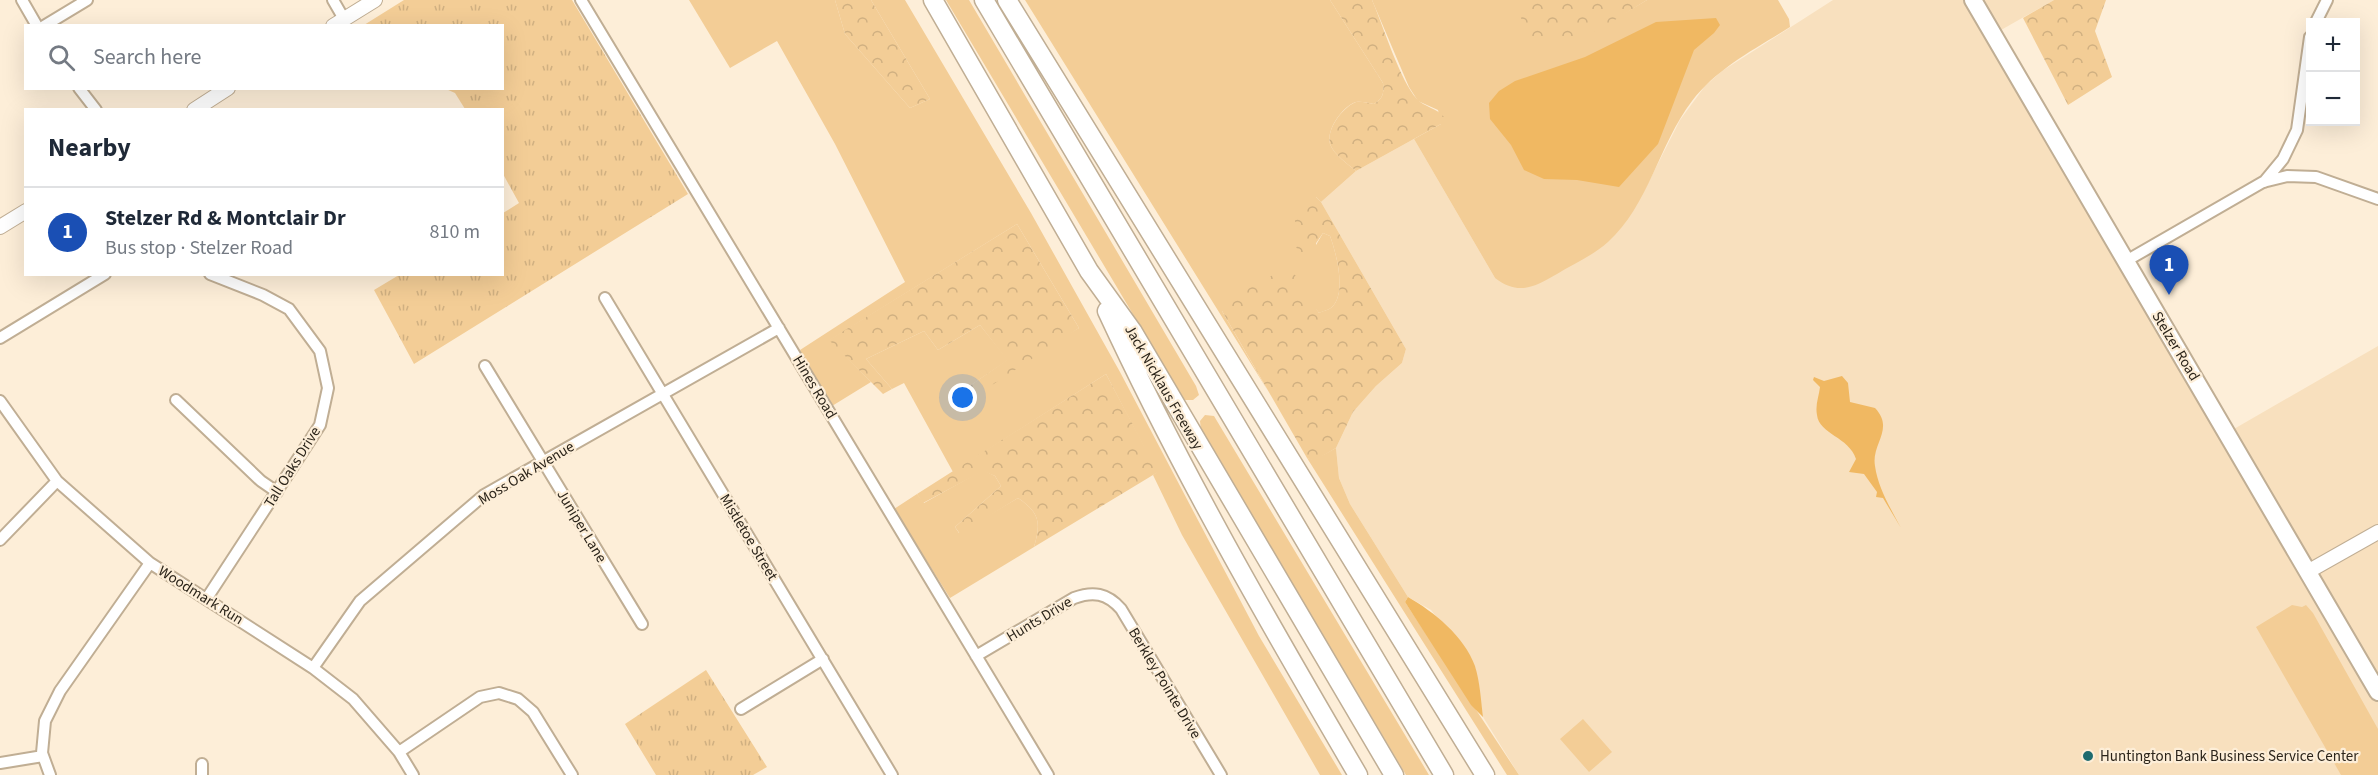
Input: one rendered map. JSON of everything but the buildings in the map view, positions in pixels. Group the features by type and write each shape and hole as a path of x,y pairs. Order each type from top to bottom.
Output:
{"highway":[{"name":"Jack Nicklaus Freeway","path":"933,0 1089,271 1133,332 1394,775"},
{"path":"984,0 1444,775"},
{"path":"1006,0 1485,775"},
{"path":"1089,271 1170,441 1250,592 1358,775"}],"main road":[{"path":"338,22 375,0"},
{"name":"Stelzer Road","path":"1973,0 2378,692"},
{"path":"197,108 225,90"},
{"path":"0,227 24,212"},
{"path":"2309,571 2378,532"}],"street":[{"path":"22,0 36,24"},
{"path":"47,24 87,0"},
{"path":"333,0 338,22"},
{"name":"Hines Road","path":"580,0 1048,775"},
{"path":"2318,18 2328,0"},
{"path":"2263,182 2283,159 2297,130 2306,66"},
{"path":"81,90 94,108"},
{"path":"2126,261 2263,182 2287,176 2316,177 2378,199"},
{"path":"0,338 102,276"},
{"name":"Tall Oaks Drive","path":"207,598 320,425 328,388 320,351 289,309 263,295 215,276"},
{"name":"Mistletoe Street","path":"605,298 892,775"},
{"name":"Moss Oak Avenue","path":"314,668 360,601 483,495 779,328"},
{"name":"Juniper Lane","path":"485,366 642,624"},
{"path":"176,400 261,481 277,492"},
{"name":"Woodmark Run","path":"0,401 57,481 150,563 314,668 353,699 399,752 413,775"},
{"path":"0,540 57,481"},
{"path":"50,775 43,756 45,721 60,691 150,563"},
{"name":"Hunts Drive","path":"976,656 1074,598 1089,593 1104,595"},
{"name":"Berkley Pointe Drive","path":"1104,595 1121,609 1221,775"},
{"path":"741,708 823,659"},
{"path":"399,752 480,697 499,693 518,699 533,712 572,775"},
{"path":"0,763 43,756"}],"shaded area":[{"path":"1833,0 2054,0 1994,34 2227,433 2378,346 2378,775 1519,775 1483,717 1475,666 1431,610 1408,597 1350,504 1339,478 1336,448 1353,412 1376,386 1402,363 1406,349 1321,202 1356,171 1414,139 1495,278 1643,193 1680,120 1705,86 1722,71"},
{"path":"1716,18 1720,25 1694,50 1658,144 1619,187 1577,180 1544,179 1524,170 1511,145 1490,119 1489,103 1499,91 1515,81 1585,57 1656,22"},
{"path":"1842,376 1848,383 1850,402 1875,408 1881,416 1883,430 1876,451 1875,466 1882,490 1901,528 1883,498 1876,497 1877,492 1864,474 1849,472 1856,459 1852,452 1819,421 1816,408 1820,387 1813,380 1814,377 1824,381"},
{"path":"1408,597 1447,626 1464,645 1475,666 1483,717 1471,705 1405,602"}],"green space":[{"path":"404,0 572,0 688,194 414,364 374,290 397,276 504,276 504,212 519,203 504,176 504,108 464,108 455,93 448,90 504,90 504,24 366,24"},
{"path":"689,0 835,0 845,34 910,108 930,99 871,0 905,0 1031,213 1120,372 1259,636 1342,775 1320,775 1182,535 1153,475 1157,472 1106,374 953,472 904,383 892,389 866,359 924,331 938,350 980,325 1008,360 949,400 1079,328 1017,224 830,340 871,382 832,406 800,350 905,282 835,144 777,41 730,68"},
{"path":"835,0 871,0 930,99 910,108 845,34"},
{"path":"946,0 969,0 1196,386 1199,395 1193,400 1184,400"},
{"path":"1025,0 1330,0 1383,83 1381,98 1374,104 1356,102 1351,104 1333,125 1329,138 1335,152 1356,171 1321,202 1316,197 1316,245 1323,233 1330,236 1339,272 1339,292 1332,307 1319,313 1316,309 1222,311 1268,391"},
{"path":"1330,0 1372,0 1398,66 1411,91 1420,102 1444,117 1441,124 1356,171 1335,152 1329,138 1337,119 1351,105 1356,102 1374,104 1381,98 1383,83"},
{"path":"1372,0 1524,0 1603,26 1647,0 1778,0 1789,19 1790,27 1750,51 1702,89 1681,118 1634,210 1608,242 1549,279 1534,286 1519,288 1504,284 1495,278 1414,139 1441,124 1438,110 1418,101 1409,87"},
{"path":"1524,0 1647,0 1595,31 1575,40 1556,44 1540,41 1527,31 1519,10"},
{"path":"2054,0 2106,0 2095,31 2112,77 2068,105 2023,18"},
{"path":"1310,197 1316,197 1321,202 1406,349 1402,363 1376,386 1353,412 1336,448 1314,461 1307,458 1222,311 1224,302 1280,271 1292,270 1319,313 1332,307 1339,292 1340,283 1330,236 1323,233 1308,255 1299,252 1295,245 1295,214"},
{"path":"1017,224 1079,328 954,410 948,401 1007,360 980,325 938,350 924,331 866,359 892,389 883,394 829,340"},
{"path":"1106,374 1158,472 1034,547 1038,531 1037,519 1031,509 1018,498 960,534 955,527 1001,486 995,476 983,471 923,503 917,494"},
{"path":"1205,415 1214,416 1429,775 1406,775 1201,430 1200,421"},
{"path":"1336,448 1339,478 1350,504 1408,597 1405,602 1519,775 1507,775 1307,458 1314,460"},
{"path":"983,470 995,476 1001,486 955,527 959,533 1018,498 1031,509 1037,519 1038,531 1034,547 950,598 894,509 917,494 924,503"},
{"path":"2292,605 2302,607 2306,605 2313,613 2378,729 2378,775 2341,775 2256,627"},
{"path":"706,670 767,767 753,775 656,775 625,724"},
{"path":"1583,719 1612,752 1589,772 1560,739"}],"place":[{"name":"Stelzer Rd & Montclair Dr","path":"2169,295"},
{"name":"Huntington Bank Business Service Center","path":"2088,756"}]}
